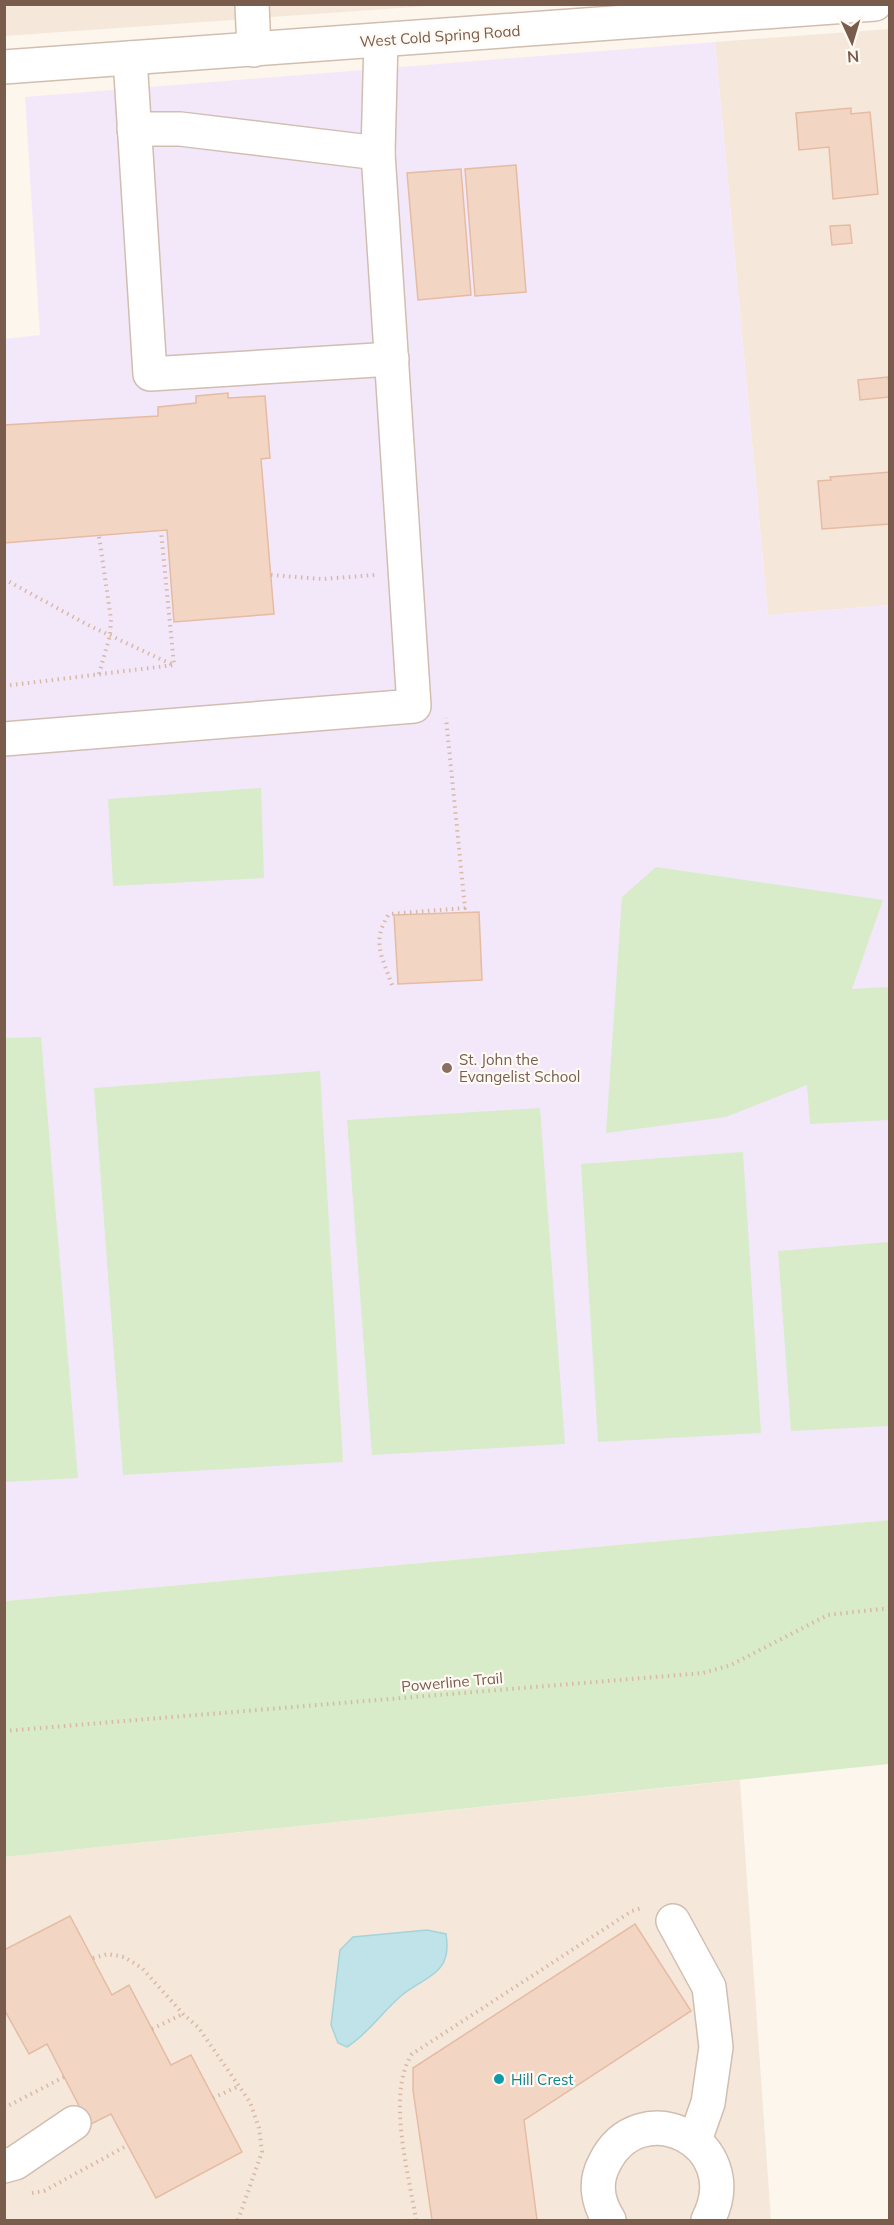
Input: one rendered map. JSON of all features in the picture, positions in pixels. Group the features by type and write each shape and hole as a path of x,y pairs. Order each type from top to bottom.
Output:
{"street":[{"path":"252,4 254,50"},
{"name":"West Cold Spring Road","path":"4,67 875,4"},
{"path":"4,739 414,706 378,153 381,40"},
{"path":"130,58 150,374 392,359"},
{"path":"134,129 180,129 378,153"},
{"path":"673,1921 710,1987 716,2047 708,2103 695,2140"},
{"path":"4,2166 15,2163 74,2123"},
{"path":"609,2220 602,2208 598,2190 601,2170 609,2153 622,2139 640,2130 659,2128 678,2131 695,2140 708,2154 716,2171 716,2198 708,2220"}],"path":[{"path":"161,531 174,665"},
{"path":"99,536 111,619 110,634 99,674"},
{"path":"271,575 322,579 405,573"},
{"path":"4,579 174,665"},
{"path":"4,686 174,665"},
{"path":"392,985 378,944 379,929 389,914 465,908 446,717"},
{"name":"Powerline Trail","path":"4,1731 703,1673 731,1665 828,1615 890,1608"},
{"path":"416,2220 401,2118 400,2089 404,2067 412,2054 632,1911 644,1907 652,1908 673,1921"},
{"path":"93,1958 108,1954 124,1957 142,1968 204,2034 250,2102 259,2128 261,2151 238,2220"},
{"path":"152,2029 183,2014"},
{"path":"4,2108 64,2077"},
{"path":"213,2098 239,2086"},
{"path":"44,2191 128,2145"}],"shaded area":[{"path":"5,5 442,5 5,36"},
{"path":"889,29 889,605 768,615 715,42"},
{"name":"St. John the Evangelist School","path":"715,42 768,615 889,605 889,1520 5,1601 4,339 40,335 25,97"},
{"path":"740,1780 771,2220 5,2220 4,1857"}],"green space":[{"path":"261,788 264,878 113,886 108,799"},
{"path":"656,867 883,900 852,989 889,987 889,1120 810,1124 807,1085 726,1117 606,1133 622,897"},
{"path":"41,1037 78,1478 5,1482 5,1038"},
{"path":"320,1071 343,1462 123,1475 94,1088"},
{"path":"540,1108 565,1444 372,1455 347,1120"},
{"path":"743,1152 761,1433 598,1442 581,1164"},
{"path":"889,1242 889,1426 791,1431 778,1251"},
{"path":"889,1520 889,1764 5,1857 5,1601"}],"water":[{"path":"427,1930 446,1934 447,1948 441,1967 401,1996 369,2029 347,2047 338,2043 331,2025 340,1950 353,1937"}],"building":[{"path":"851,108 851,114 870,112 878,194 833,199 829,147 799,150 796,113"},
{"path":"516,165 526,292 475,296 465,169"},
{"path":"461,169 471,295 418,300 407,173"},
{"path":"850,225 852,243 832,245 830,226"},
{"path":"888,377 890,401 889,397 860,400 858,380"},
{"path":"228,393 228,398 265,396 270,458 261,459 274,614 174,622 167,530 4,543 4,425 158,416 158,407 196,403 196,396"},
{"path":"890,472 890,524 822,529 818,481 831,480 830,477"},
{"path":"479,912 482,980 398,984 394,915"},
{"path":"70,1916 112,1995 129,1985 171,2065 191,2055 242,2152 156,2198 111,2114 89,2125 47,2044 29,2054 4,2009 4,1950"},
{"name":"Hill Crest","path":"635,1924 691,2011 524,2120 537,2220 432,2220 413,2090 413,2068"}],"place":[{"name":"St. John the Evangelist School","path":"447,1068"},
{"name":"Hill Crest","path":"499,2079"}]}
